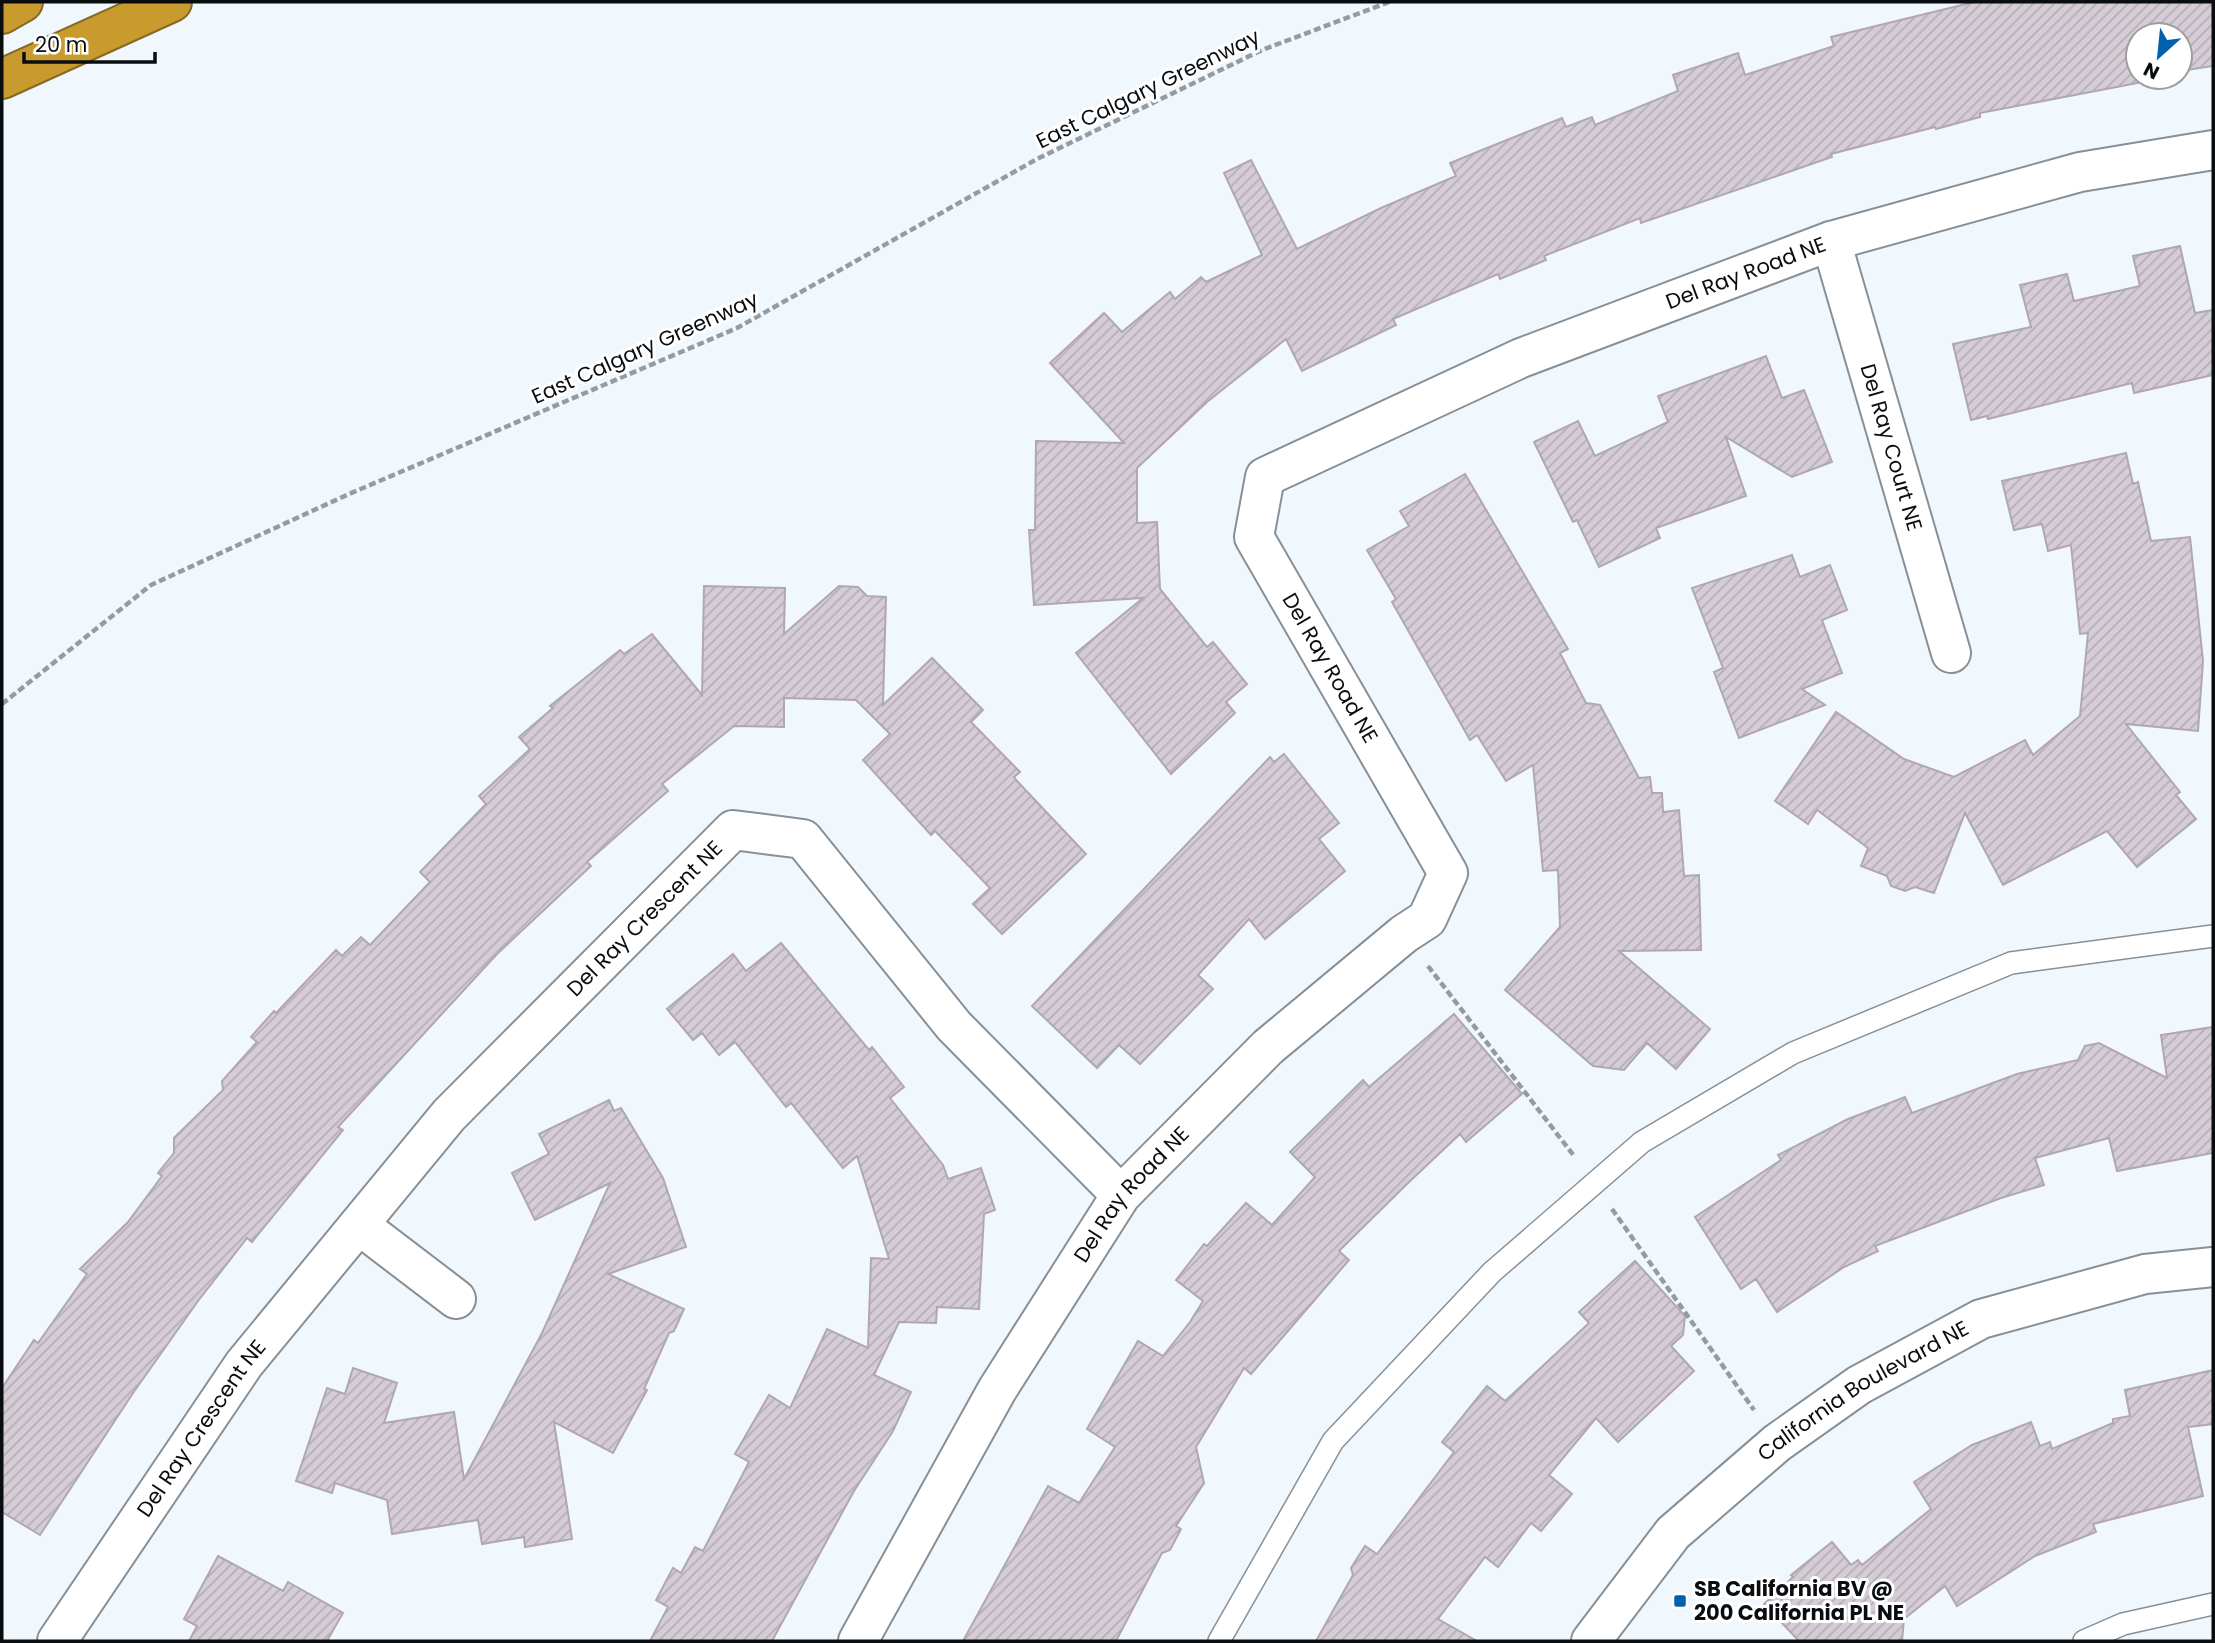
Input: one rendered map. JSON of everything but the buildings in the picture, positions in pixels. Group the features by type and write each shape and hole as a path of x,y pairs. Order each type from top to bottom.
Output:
{"highway":[{"path":"2,14 23,2"},
{"path":"2,79 172,2"}],"street":[{"name":"Del Ray Road NE","path":"858,1641 997,1390 1121,1195 1268,1046 1404,934 1427,919 1448,873 1254,537 1265,477 1521,358 1831,241 2080,172 2213,150"},
{"name":"Del Ray Court NE","path":"1831,241 1951,653"},
{"name":"Del Ray Crescent NE","path":"57,1641 244,1364 449,1115 733,830 803,839 954,1026 1121,1195"},
{"path":"359,1225 456,1299"},
{"name":"California Boulevard NE","path":"1591,1641 1673,1533 1777,1443 1859,1385 1981,1319 2145,1274 2213,1267"}],"lane":[{"path":"1219,1641 1333,1441 1492,1272 1642,1142 1793,1053 2011,964 2213,936"},
{"path":"2084,1641 2123,1624 2213,1604"}],"path":[{"name":"East Calgary Greenway","path":"2,704 151,585 349,494 737,328 1037,159 1262,50 1390,2"}],"place":[{"name":"SB California BV @ 200 California PL NE","path":"1680,1601"}]}
